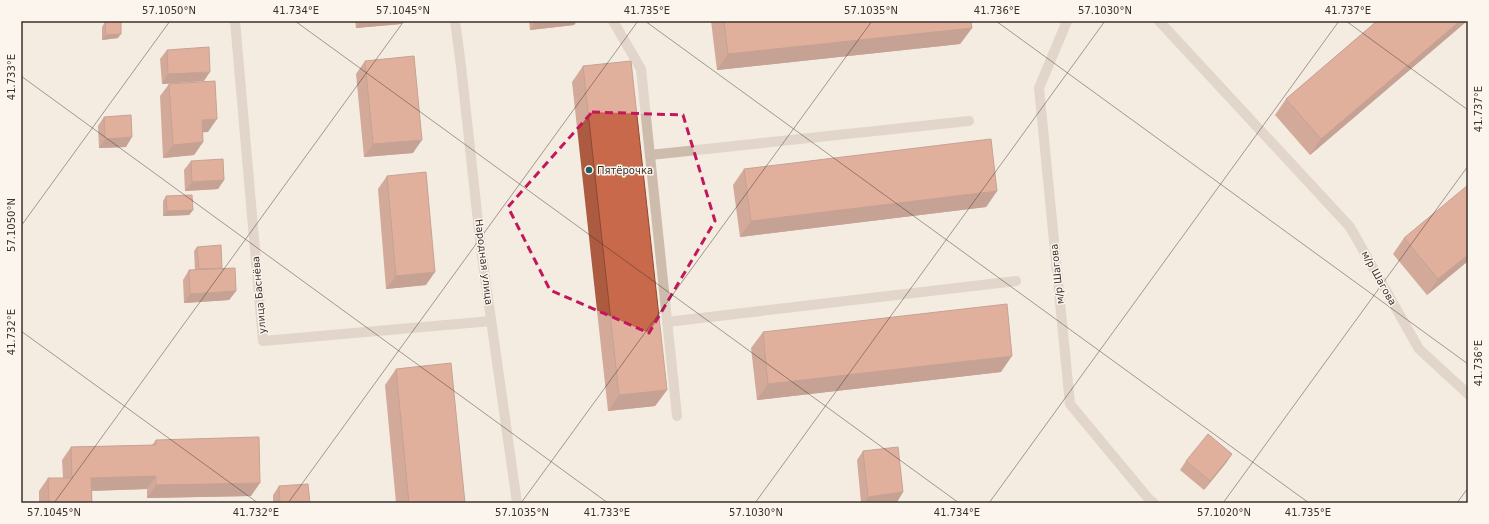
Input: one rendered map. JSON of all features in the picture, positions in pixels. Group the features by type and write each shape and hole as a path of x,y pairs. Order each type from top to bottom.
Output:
{"street":[{"name":"улица Баснёва","path":"235,21 263,341 491,320"},
{"name":"Народная улица","path":"455,21 462,66 481,249 517,503"},
{"path":"613,21 641,69 677,416"},
{"name":"м/р Шагова","path":"1067,21 1039,88 1070,404 1148,498 1154,503"},
{"name":"м/р Шагова","path":"1159,21 1350,227 1419,350 1468,394"},
{"path":"650,155 969,121"},
{"path":"667,322 1016,281"}],"highlighted area":[{"path":"592,112 683,115 715,221 649,333 550,290 508,207"}],"building":[{"path":"121,21 121,34 106,35 105,22"},
{"path":"724,21 971,21 972,28 728,54"},
{"path":"1377,21 1460,21 1321,139 1286,99"},
{"path":"209,47 210,72 168,74 167,50"},
{"path":"414,56 422,140 373,144 365,61"},
{"path":"631,61 667,390 619,395 583,66"},
{"path":"215,81 217,119 202,120 203,142 173,145 169,84"},
{"path":"131,115 132,137 105,139 104,117"},
{"path":"991,139 997,191 751,221 744,169"},
{"path":"223,159 224,180 192,182 191,161"},
{"path":"426,172 435,272 396,276 387,176"},
{"path":"1468,185 1468,255 1438,279 1404,238"},
{"path":"192,195 193,210 167,211 166,196"},
{"path":"221,245 222,268 199,269 197,247"},
{"path":"235,268 236,291 190,294 189,270"},
{"path":"1007,304 1012,356 768,384 763,332"},
{"path":"451,363 465,503 409,503 396,369"},
{"path":"1208,434 1232,454 1210,481 1186,461"},
{"path":"259,437 260,483 156,485 156,476 91,478 92,503 49,503 48,478 72,478 71,447 156,445 156,440"},
{"path":"898,447 903,492 868,497 863,451"},
{"path":"308,484 310,503 280,503 279,486"}],"place":[{"name":"Пятёрочка","path":"589,170"}]}
